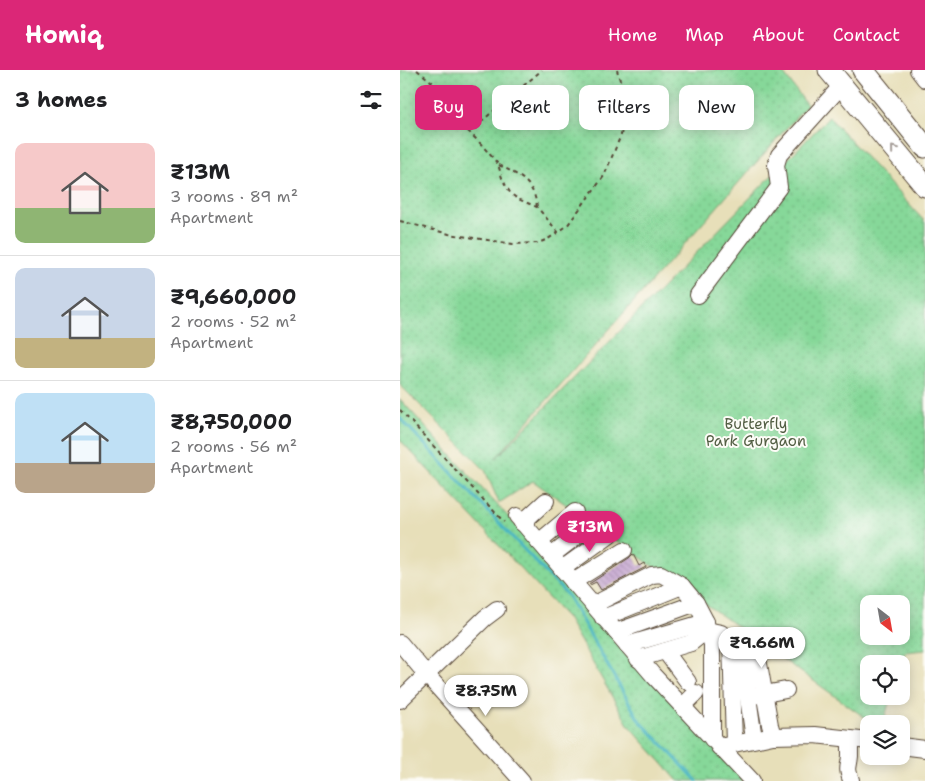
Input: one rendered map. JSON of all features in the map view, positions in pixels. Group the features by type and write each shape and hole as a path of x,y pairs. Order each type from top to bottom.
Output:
{"main road":[{"path":"863,70 925,146"},
{"path":"836,75 925,186"}],"street":[{"path":"918,70 925,79"},
{"path":"698,295 778,187 776,165 780,155 836,75"},
{"path":"546,501 519,519 652,675 722,743 752,781"},
{"path":"539,542 575,512"},
{"path":"551,556 595,522"},
{"path":"562,569 609,535"},
{"path":"573,582 624,550"},
{"path":"598,611 652,575 661,574 682,586 696,603 707,626 712,644 722,743"},
{"path":"616,632 696,603"},
{"path":"400,700 485,618 496,610"},
{"path":"638,658 668,655 691,644 707,626"},
{"path":"627,646 707,626 754,649 774,736"},
{"path":"738,642 754,739"},
{"path":"722,743 738,642"},
{"path":"400,643 522,781"},
{"path":"652,675 668,655"},
{"path":"668,655 692,688 683,706"},
{"path":"748,697 786,690"},
{"path":"722,743 774,736 815,735 860,740"},
{"path":"850,739 850,757 847,770 851,780"},
{"path":"910,747 925,749"}],"path":[{"path":"417,70 436,85"},
{"path":"482,121 542,70"},
{"path":"400,221 449,234 513,244 538,243 559,232 567,226 604,176 622,135 624,121 623,90 617,70"},
{"path":"467,130 498,164 516,173 527,182 534,192 537,207"},
{"path":"498,164 502,178 511,194 518,200 537,207 559,232"}],"green space":[{"name":"Butterfly Park Gurgaon","path":"400,70 781,70 807,105 495,459 829,117 925,222 925,650 905,652 904,655 860,655 860,705 888,705 886,715 861,715 533,481 499,503 485,470 400,385"},
{"path":"400,399 574,588 744,781 678,781 629,726 567,618 400,440"}],"building":[{"path":"633,554 639,566 644,563 646,567 601,590 596,582 589,584 629,558"}],"waterway":[{"path":"400,418 568,596 639,720 697,781"}]}
